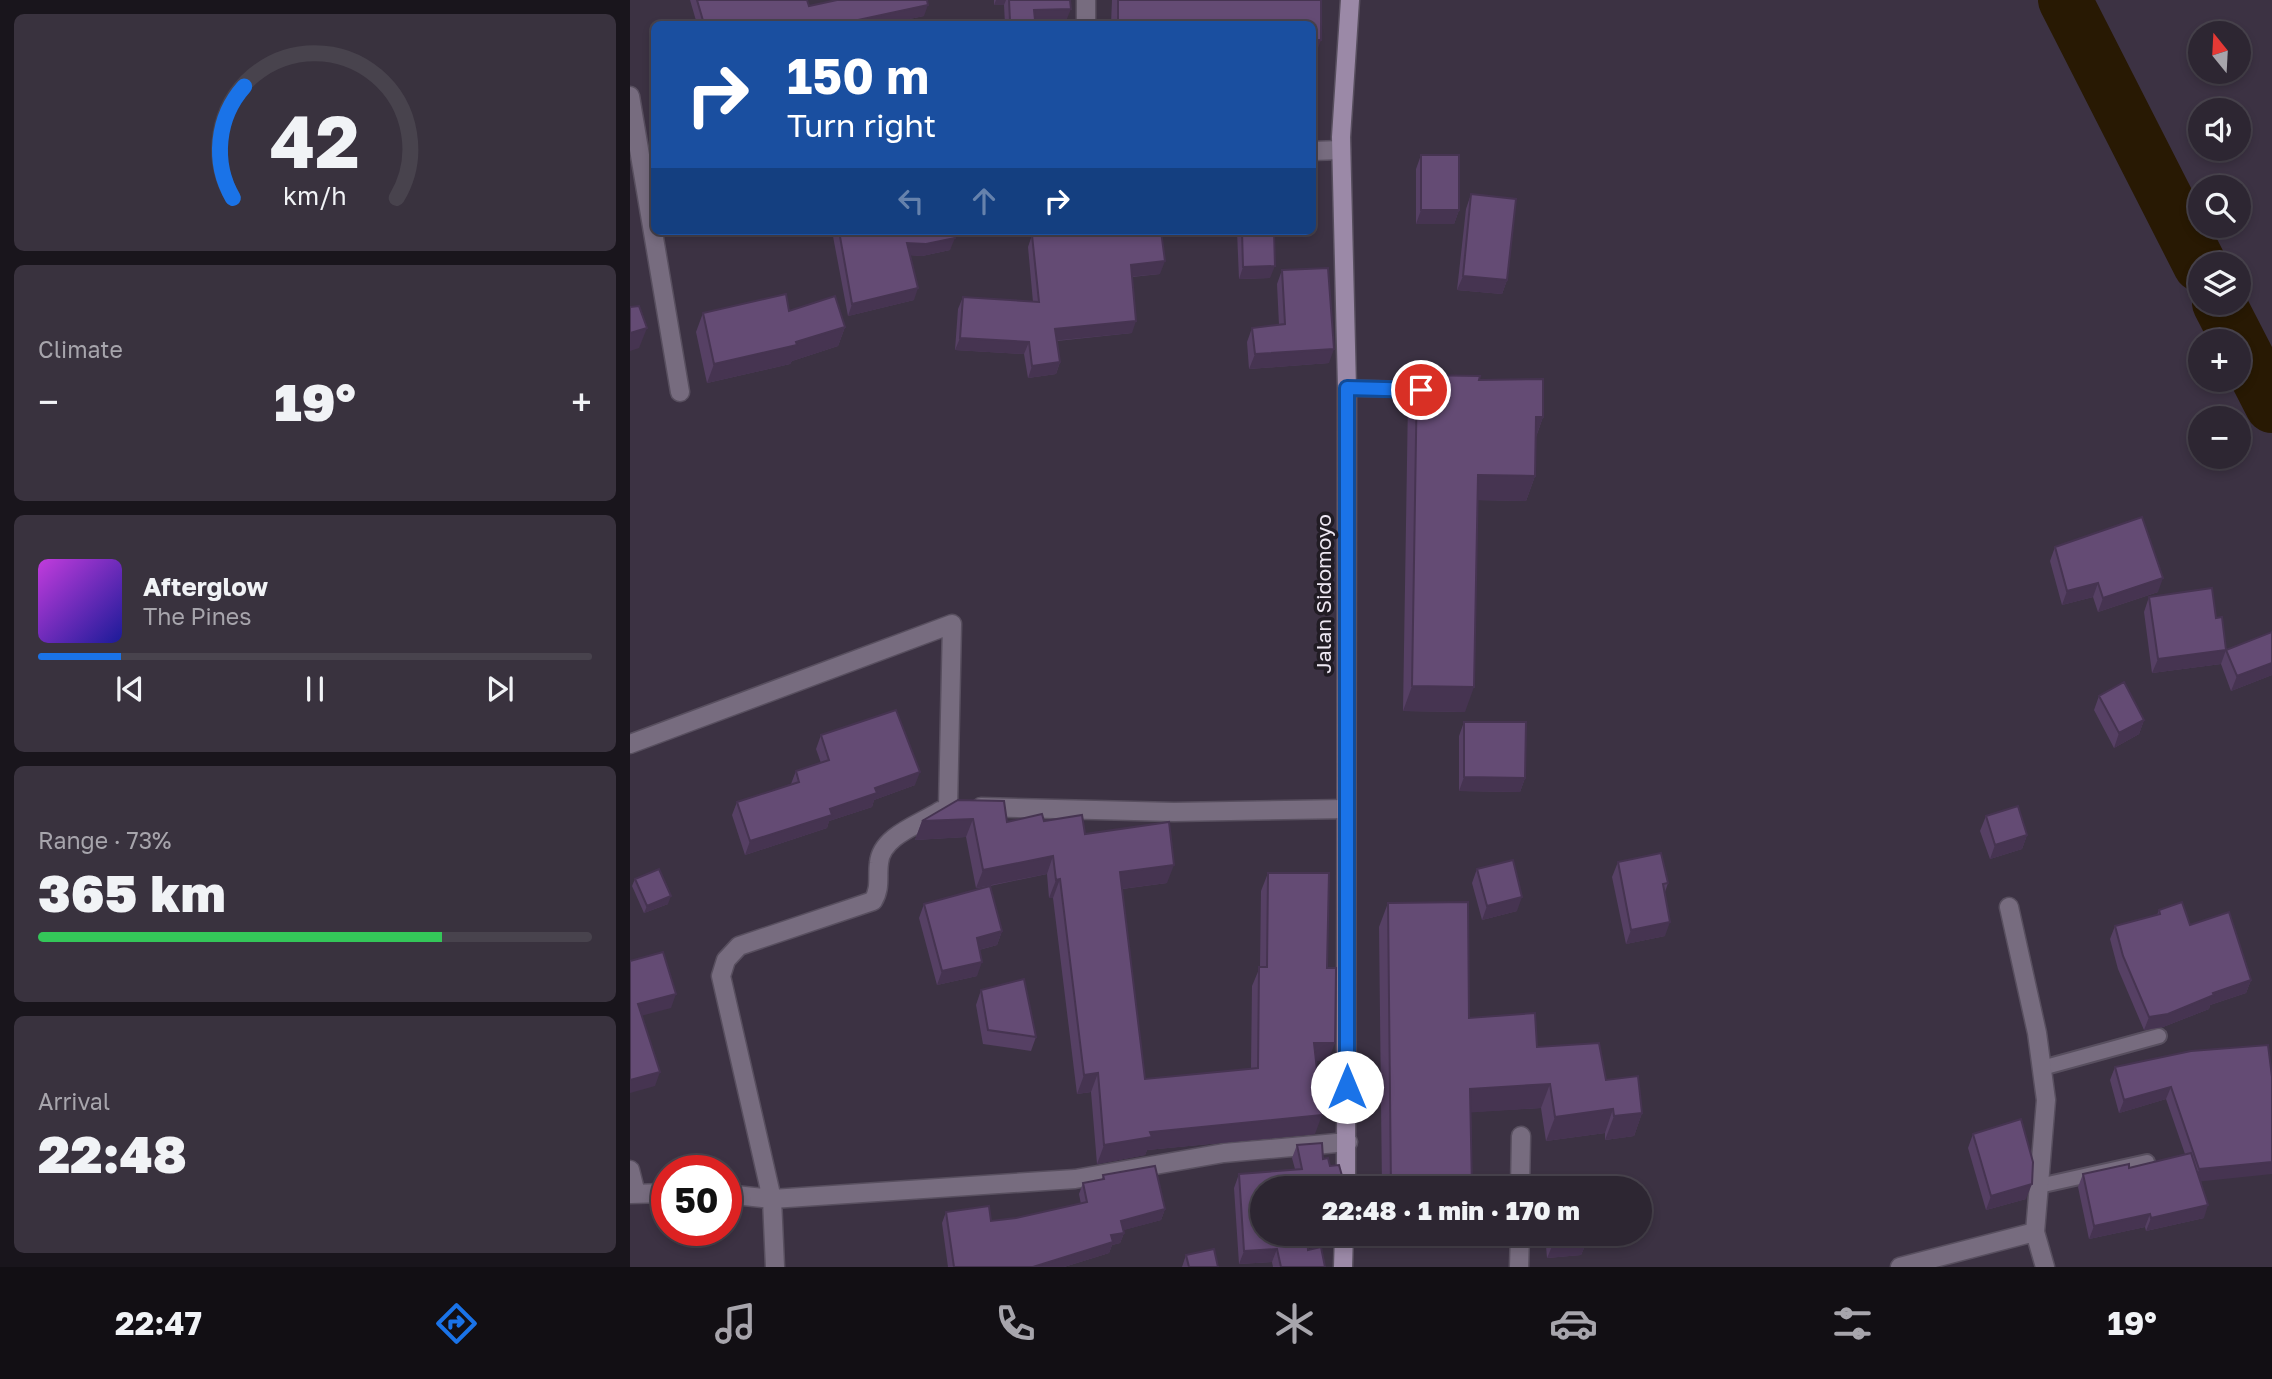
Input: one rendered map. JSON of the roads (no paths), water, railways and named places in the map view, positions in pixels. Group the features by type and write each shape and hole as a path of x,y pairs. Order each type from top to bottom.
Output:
{"main road":[{"name":"Jalan Sidomoyo","path":"1347,1176 1347,388 1341,150 1350,0"},
{"path":"1343,1267 1344,1246"}],"street":[{"path":"1086,0 1086,21"},
{"path":"630,96 651,220"},
{"path":"1316,150 1341,150"},
{"path":"653,235 680,392"},
{"path":"630,744 952,624 948,807"},
{"path":"775,1267 772,1199 721,976 726,960 739,946 873,901 879,892 879,861 886,844 948,807 1174,812 1345,809"},
{"path":"2009,907 2046,1100 2035,1232 2045,1267"},
{"path":"1520,1176 1521,1136"},
{"path":"742,1196 772,1199 1075,1179 1224,1153 1348,1142"},
{"path":"630,1170 633,1194 651,1193"},
{"path":"1900,1267 2035,1232"},
{"path":"1519,1267 1520,1246"}],"lane":[{"path":"1347,388 1440,391"},
{"path":"2042,1068 2159,1035"},
{"path":"2039,1186 2147,1162"}],"waterway":[{"path":"2065,0 2193,252"},
{"path":"2225,315 2272,406"}]}
